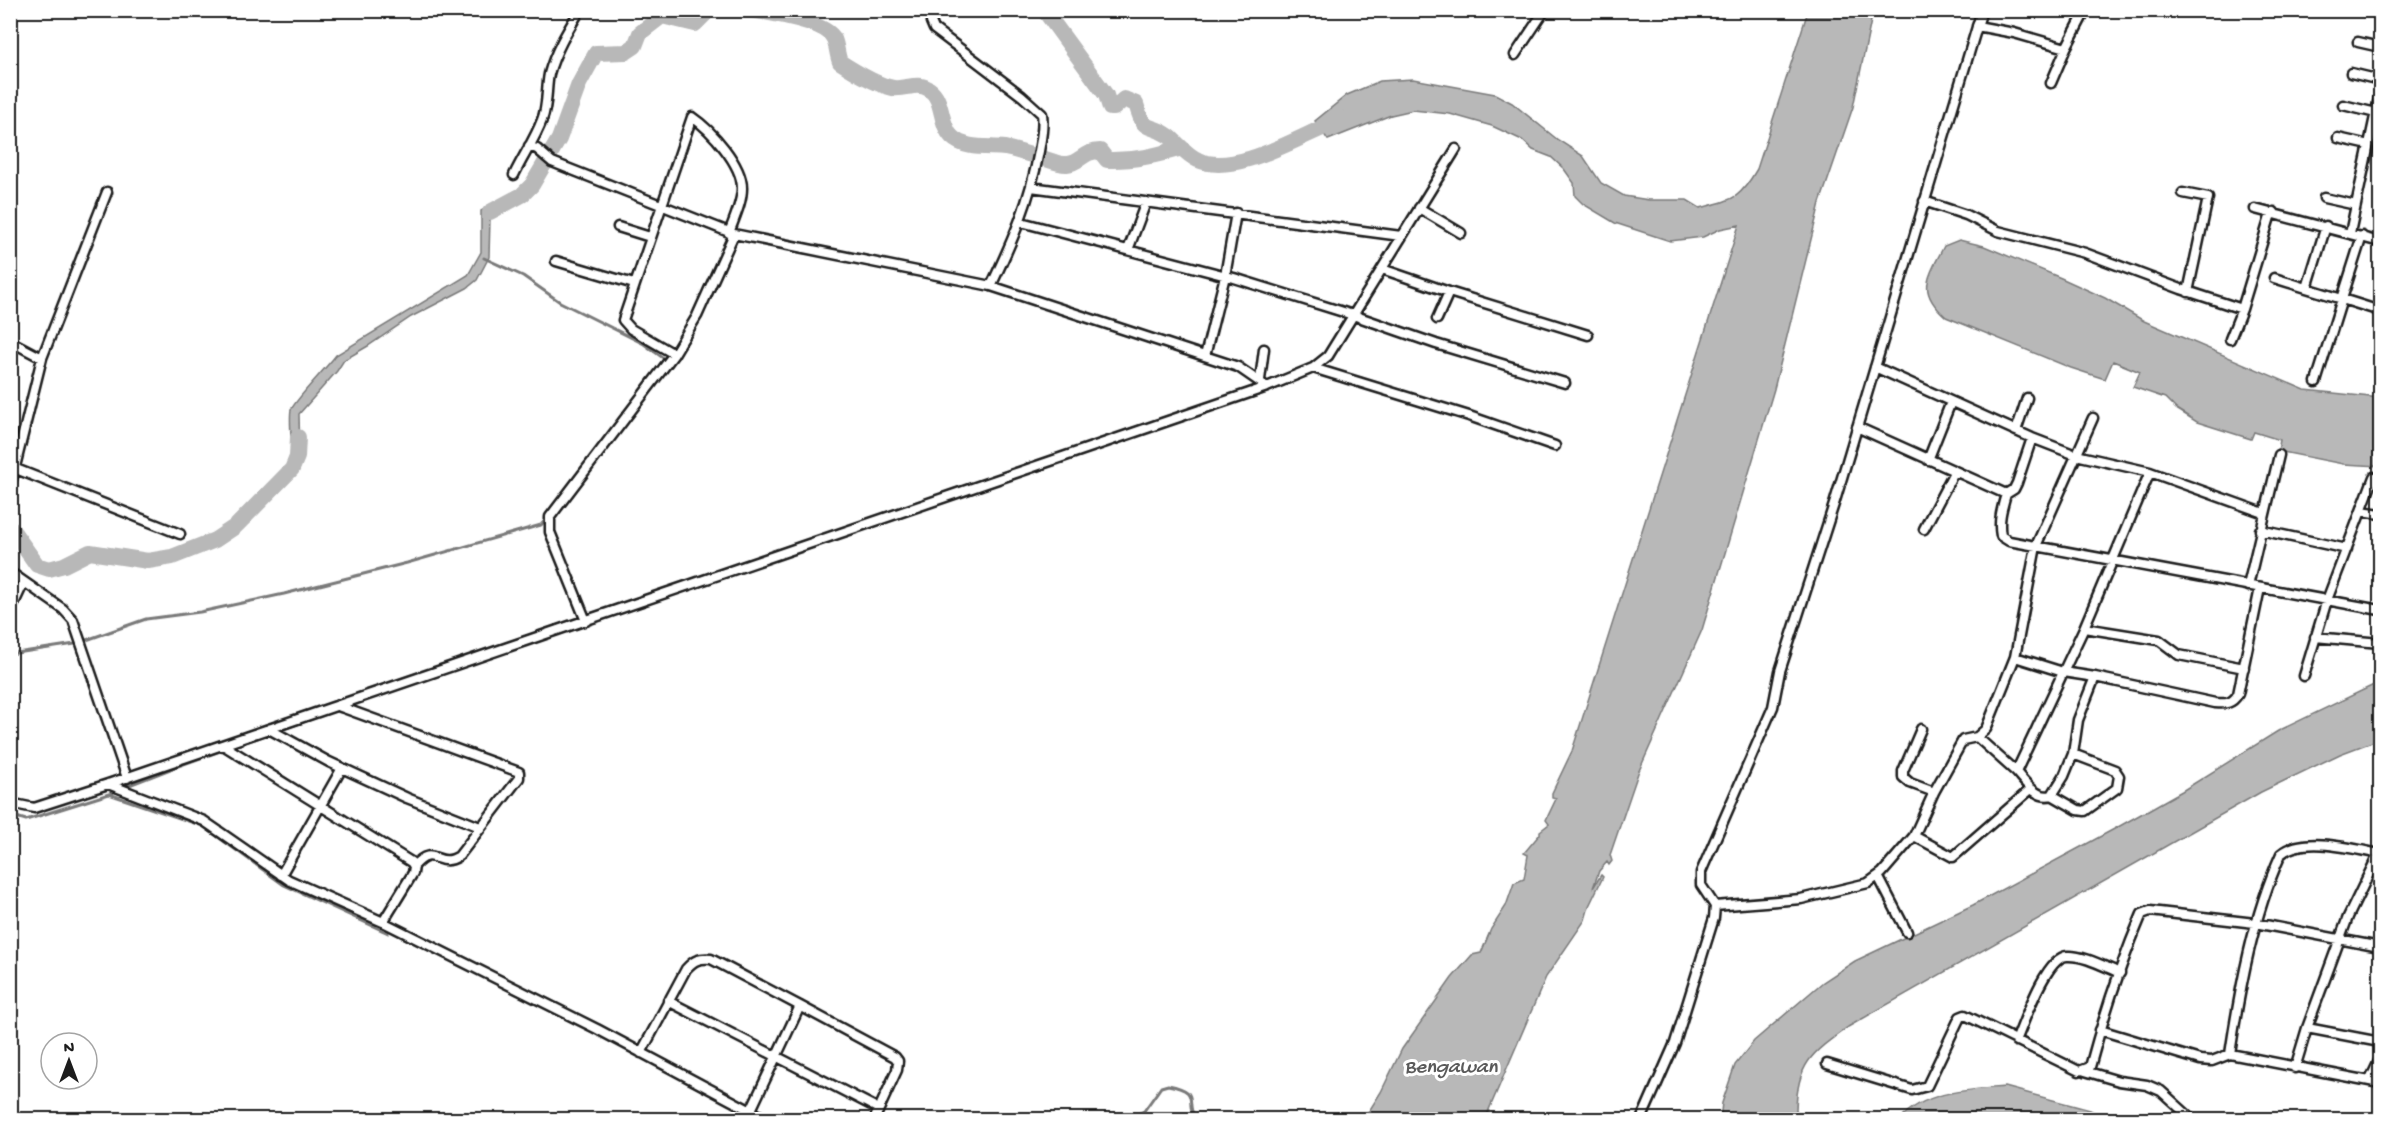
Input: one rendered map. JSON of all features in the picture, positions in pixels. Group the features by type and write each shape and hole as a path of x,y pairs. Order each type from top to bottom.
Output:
{"street":[{"path":"514,175 533,148 547,104 549,75 553,62 580,10"},
{"path":"936,10 931,22 934,29 1040,110 1043,126 1031,187 1021,222 992,286"},
{"path":"1515,54 1545,10"},
{"path":"1641,1119 1675,1043 1714,918 1715,906 1701,885 1701,872 1773,707 1780,670 1857,427 1982,10"},
{"path":"2051,83 2086,10"},
{"path":"2373,10 2380,12"},
{"path":"1977,26 2014,33 2066,48"},
{"path":"2358,42 2380,46"},
{"path":"2350,73 2380,80"},
{"path":"2350,233 2380,93"},
{"path":"2343,105 2376,113"},
{"path":"586,621 550,532 550,518 672,352 697,316 731,234 742,195 741,178 724,150 701,123 692,117 624,315 626,325 672,352"},
{"path":"2338,138 2369,145"},
{"path":"533,148 552,162 731,234 992,286 1238,367 1263,383"},
{"path":"10,803 34,808 127,778 586,621 1263,383 1313,368 1328,356 1456,149"},
{"path":"1031,187 1401,236"},
{"path":"10,487 42,358 107,192"},
{"path":"2182,193 2208,198 2188,292"},
{"path":"2324,198 2356,205"},
{"path":"1924,201 1966,215 1998,231 2085,253 2188,292 2242,309"},
{"path":"1128,250 1146,202"},
{"path":"1419,208 1461,233"},
{"path":"2255,209 2274,212 2380,242"},
{"path":"2230,339 2242,309 2270,217 2274,212"},
{"path":"1205,356 1225,276 1236,213"},
{"path":"1021,222 1225,276 1565,383"},
{"path":"618,226 650,237"},
{"path":"2307,288 2326,226"},
{"path":"2316,382 2362,236"},
{"path":"556,261 634,284"},
{"path":"1382,268 1449,292 1588,335"},
{"path":"2274,278 2380,311"},
{"path":"1437,319 1449,292"},
{"path":"10,340 42,358"},
{"path":"1263,383 1264,349"},
{"path":"1875,367 2016,432 2076,455 2150,472 2264,513"},
{"path":"1313,368 1469,416 1556,446"},
{"path":"2016,432 2027,398"},
{"path":"1928,460 1951,402"},
{"path":"1715,906 1821,895 1869,883 1914,836 1958,746 1963,740 1977,737 1986,729 2015,657 2036,546 2093,418"},
{"path":"1857,427 2006,494"},
{"path":"2032,438 2017,483 2014,489 2006,494 2000,520 2001,536 2009,541 2380,610"},
{"path":"2248,586 2279,455"},
{"path":"13,468 180,534"},
{"path":"1924,529 1954,472"},
{"path":"2016,772 2084,627 2150,472"},
{"path":"2304,676 2327,600 2374,477"},
{"path":"2362,511 2380,514"},
{"path":"2260,530 2347,549"},
{"path":"10,572 68,613 81,640 127,778"},
{"path":"10,612 24,582"},
{"path":"2015,657 2063,672 2225,704 2234,700 2238,694 2260,588"},
{"path":"2084,627 2159,640 2179,655 2244,668"},
{"path":"2315,637 2380,643"},
{"path":"2052,795 2064,776 2073,754 2078,720 2095,677"},
{"path":"338,706 518,770 519,778 459,856 446,861 428,855 423,856 414,866 413,873 383,922"},
{"path":"268,729 342,768 407,798 480,827"},
{"path":"1921,729 1903,771 1903,777 1910,783 1934,792"},
{"path":"1977,737 2016,772 2031,789 2043,796 2052,795 2085,812 2117,788 2119,776 2115,770 2073,754"},
{"path":"223,745 414,866"},
{"path":"280,875 342,768"},
{"path":"108,784 204,821 280,875 383,922 597,1029 768,1119"},
{"path":"1914,836 1953,857 2031,789"},
{"path":"2230,1054 2240,989 2255,923 2281,854 2288,848 2304,844 2380,853 2348,917 2307,1028 2295,1068"},
{"path":"1878,876 1907,932"},
{"path":"2085,1071 2090,1067 2100,1030 2132,937 2145,912 2157,911 2255,923 2380,947"},
{"path":"2016,1041 2044,978 2055,960 2064,956 2075,956 2120,973"},
{"path":"640,1053 686,969 694,961 702,958 711,959 896,1058 897,1070 874,1119"},
{"path":"668,1001 879,1109"},
{"path":"751,1110 800,1006"},
{"path":"1827,1064 1912,1090 1927,1086 1960,1017 1970,1016 2079,1071 2119,1082 2134,1082 2161,1091 2193,1119"},
{"path":"2307,1028 2380,1042"},
{"path":"2100,1030 2200,1060 2212,1061 2230,1054 2380,1083"},
{"path":"2370,1080 2380,1059"}],"water":[{"name":"Bengawan","path":"1808,11 1873,11 1853,107 1820,203 1774,389 1702,630 1638,773 1610,855 1612,861 1609,865 1607,862 1599,871 1593,888 1601,875 1603,877 1585,920 1546,977 1485,1119 1364,1119 1381,1092 1402,1049 1452,978 1472,955 1481,953 1491,929 1506,906 1514,883 1524,879 1528,855 1524,853 1540,831 1549,824 1546,820 1556,799 1552,798 1552,793 1572,751 1739,225 1720,229 1703,237 1670,241 1615,223 1583,204 1575,196 1574,183 1551,157 1533,150 1522,140 1492,126 1450,114 1413,110 1391,115 1328,140 1315,121 1347,95 1380,81 1413,79 1495,94 1512,103 1558,140 1583,156 1601,183 1624,196 1649,200 1687,200 1700,208 1728,200 1740,193 1757,169"},
{"path":"507,196 511,205 490,219 489,257 477,280 467,288 411,317 344,360 299,414 300,458 292,457 290,414 298,399 336,355 468,275 481,252 481,211"},
{"path":"1959,240 1984,246 2061,278 2105,298 2144,321 2305,390 2380,398 2380,466 2343,464 2278,451 2280,440 2254,432 2251,439 2197,422 2176,409 2165,398 2133,387 2140,372 2113,361 2105,379 2071,368 1946,317 1931,299 1928,284 1933,267 1944,246"},
{"path":"2380,682 2380,739 2340,754 2261,792 1848,1027 1816,1052 1803,1070 1799,1081 1796,1110 1803,1119 1720,1120 1722,1103 1735,1065 1754,1041 1823,982 1855,961 1973,905 2118,827 2182,791 2278,731"},
{"path":"2005,1087 2090,1110 2109,1119 1900,1119 1910,1109 1935,1097 1963,1091"}],"waterway":[{"path":"490,212 522,195 532,185 559,139 579,84 596,53 626,52 635,46 640,33 662,16 695,24 709,10"},
{"path":"752,10 797,19 821,28 834,39 840,62 872,81 893,88 920,86 929,89 937,99 948,132 964,144 1005,148 1064,164 1076,162 1085,155 1100,151 1107,160 1127,160 1182,148"},
{"path":"1044,10 1106,95 1110,108 1114,108 1124,99 1136,104 1145,124 1169,136 1198,160 1213,164 1246,160 1282,146 1340,118"},
{"path":"484,258 523,276 560,302 644,344 666,360"},
{"path":"10,527 37,565 49,569 64,565 90,552 148,561 172,557 215,540 236,526 292,469 297,457 298,437"},
{"path":"10,654 75,644 146,619 200,612 284,594 407,563 541,525 548,517"},
{"path":"124,787 334,711 347,713"},
{"path":"109,794 118,790"},
{"path":"10,815 26,820 109,794 203,826 284,885 388,933"},
{"path":"1126,1120 1144,1111 1161,1087 1168,1085 1189,1094 1191,1108 1197,1120"}]}
